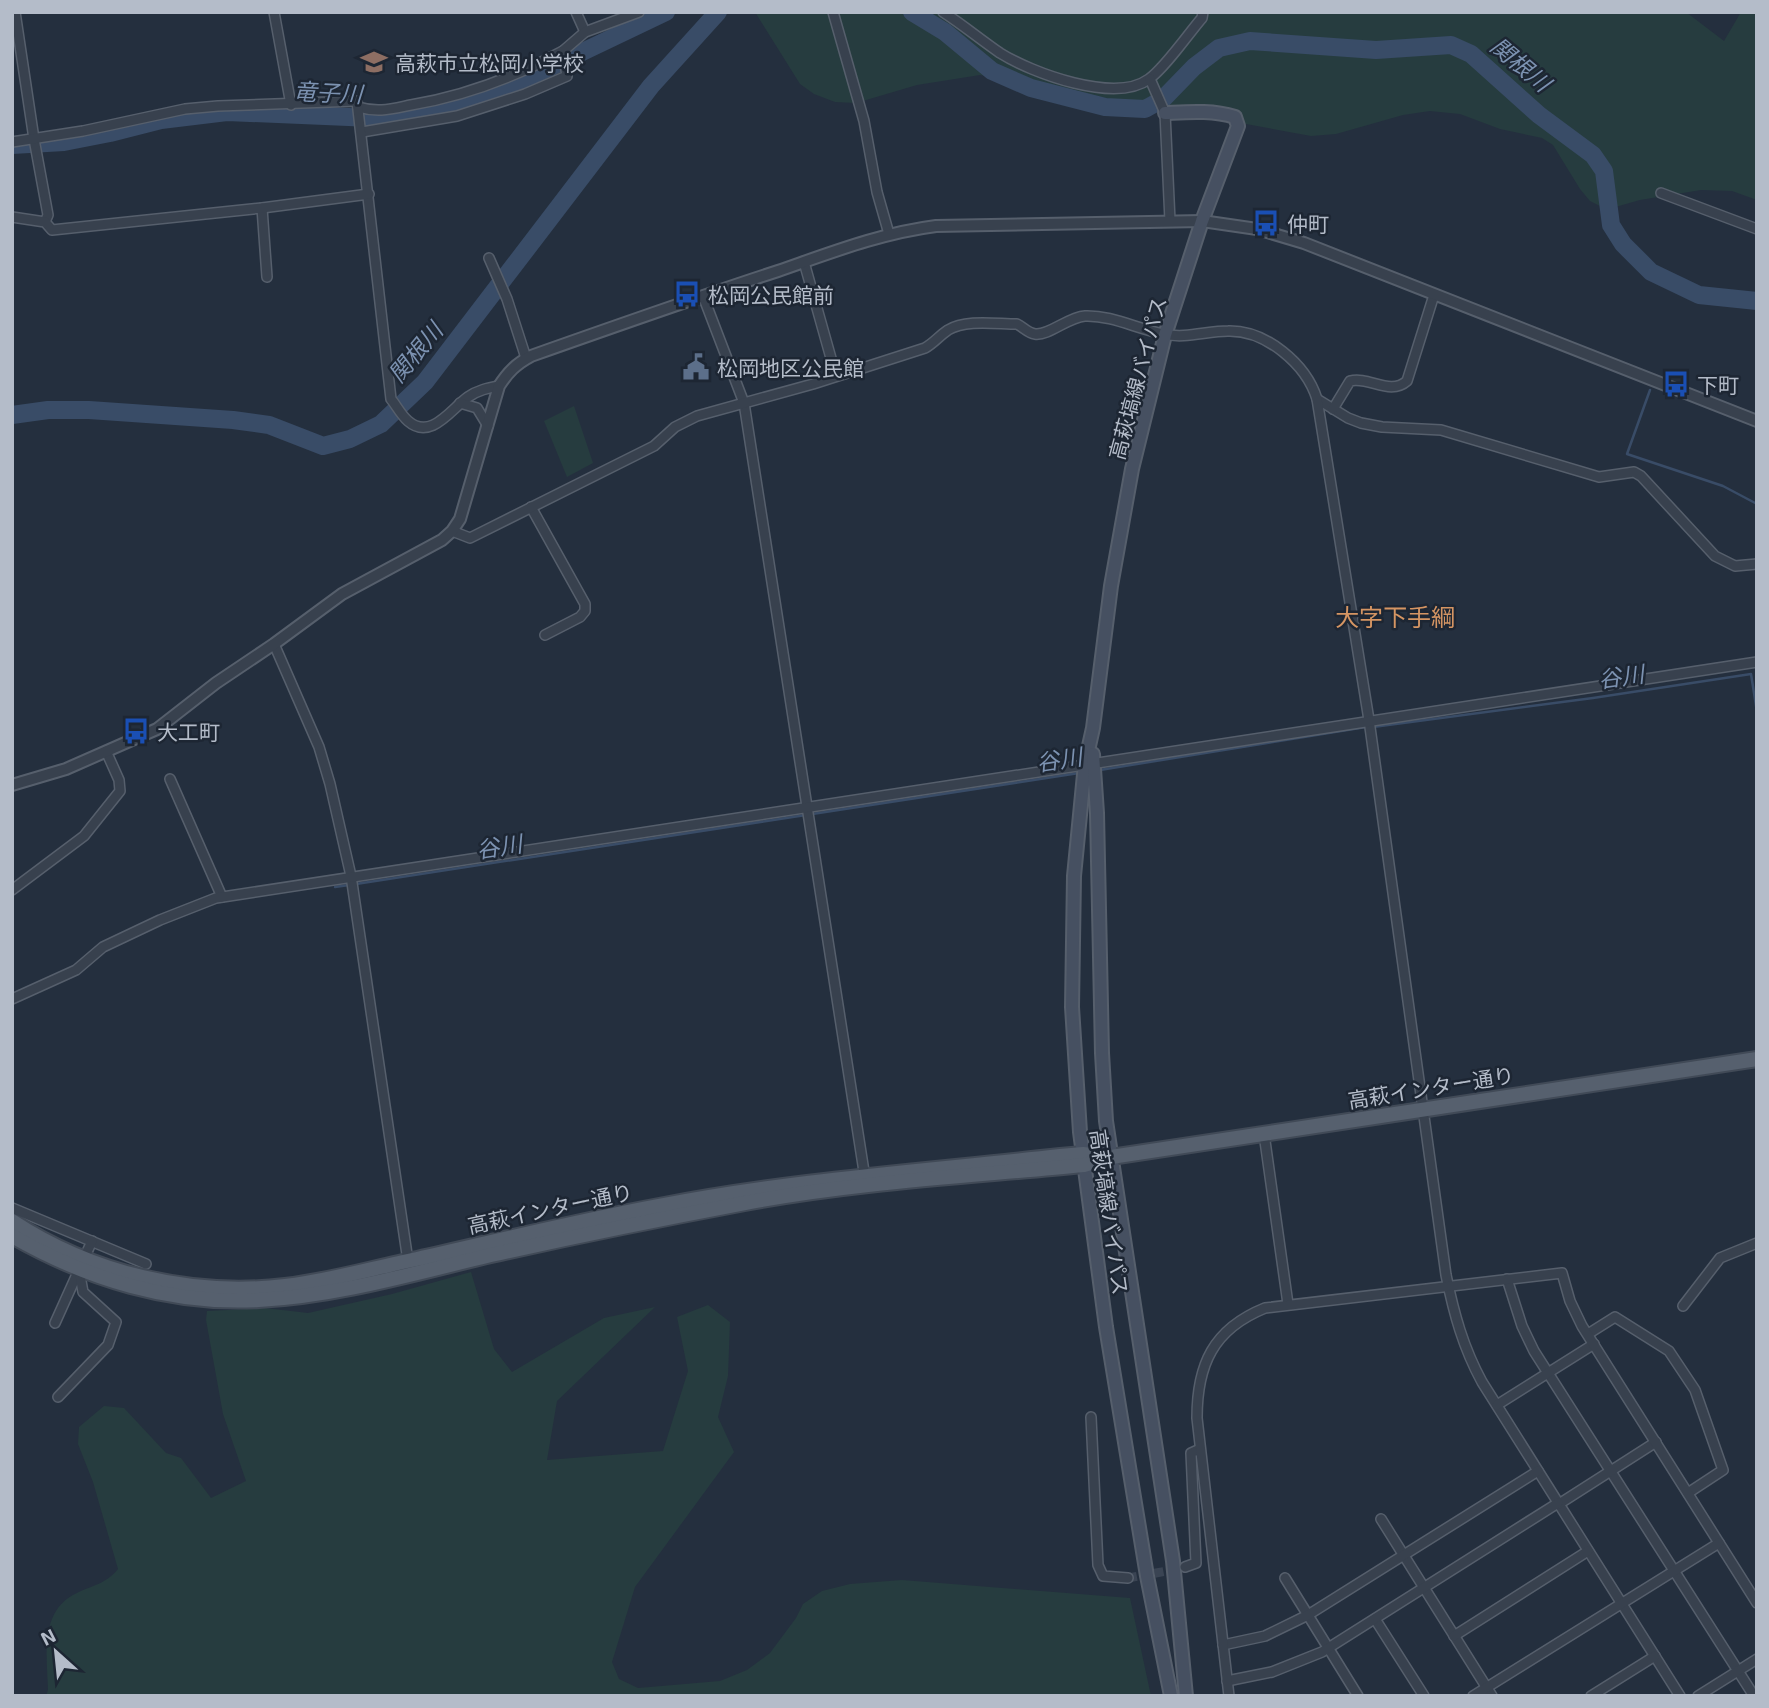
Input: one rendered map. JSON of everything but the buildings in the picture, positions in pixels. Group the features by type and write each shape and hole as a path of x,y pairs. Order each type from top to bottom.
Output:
{"main road":[{"name":"高萩塙線バイパス","path":"1164,109 1207,111 1230,116 1238,121 1202,221 1166,335 1149,397 1121,525 1074,876 1072,934 1074,1060 1084,1160 1106,1327 1144,1563 1171,1696"},
{"name":"高萩塙線バイパス","path":"1089,764 1097,813 1102,1053 1111,1157 1173,1561 1186,1696"},
{"name":"高萩インター通り","path":"12,1236 50,1258 161,1281 223,1288 285,1286 347,1275 658,1206 760,1188 866,1181 1111,1157 1757,1059"},
{"name":"高萩インター通り","path":"12,1221 81,1265 122,1284 178,1296 257,1301 348,1287 576,1236 866,1181"}],"street":[{"path":"15,12 48,215 45,222"},
{"path":"274,12 290,105"},
{"path":"576,12 585,32"},
{"path":"358,107 373,112 449,99 527,71 563,51 585,32 639,12"},
{"path":"833,12 864,121 877,192 889,234"},
{"path":"943,12 1024,66 1072,82 1108,88 1152,82 1202,18 1203,12"},
{"path":"361,130 457,117 525,94 566,76 563,51"},
{"path":"1152,82 1164,109 1170,221"},
{"path":"12,142 218,106 357,102 391,398 408,421 421,427 432,426 441,422 460,403 482,389 499,386"},
{"path":"1661,192 1757,229"},
{"path":"12,217 45,222 52,230 369,194"},
{"path":"262,208 267,277"},
{"path":"12,785 66,769 157,729 216,683 342,594 442,540 453,531 460,519 499,386 508,372 526,358 889,234 936,226 1170,221 1234,225 1282,236 1757,421"},
{"path":"489,258 507,299 526,358"},
{"path":"804,262 835,376"},
{"path":"1333,409 1350,381 1358,379 1397,387 1407,381 1434,295"},
{"path":"703,296 744,403 866,1181"},
{"path":"453,531 470,537 654,446 675,427 697,416 925,348 950,329 959,326 1017,324 1038,335 1074,317 1097,316 1166,335 1248,332 1285,355 1306,377 1317,399 1369,720 1448,1286 1464,1348 1679,1696"},
{"path":"1317,399 1361,423 1381,427 1441,429 1599,477 1634,472 1641,476 1715,556 1735,566 1757,564"},
{"path":"460,403 477,408 488,426"},
{"path":"531,507 584,604 585,611 580,617 545,635"},
{"path":"274,644 318,747 330,784 351,876 408,1261"},
{"path":"12,999 76,970 103,947 160,920 222,897 1757,662"},
{"path":"12,890 84,835 120,791 119,780 106,751"},
{"path":"170,779 222,897"},
{"path":"1264,1134 1288,1304"},
{"path":"12,1208 146,1264"},
{"path":"55,1323 92,1241"},
{"path":"1683,1306 1720,1258 1757,1244"},
{"path":"58,1397 108,1345 116,1322 83,1292 81,1265"},
{"path":"1229,1696 1196,1418 1197,1395 1202,1367 1221,1337 1242,1319 1265,1308 1562,1273 1570,1301 1588,1334 1757,1603"},
{"path":"1507,1279 1522,1326 1548,1372 1754,1696"},
{"path":"1588,1334 1615,1317 1667,1348 1695,1390 1723,1470 1688,1493"},
{"path":"1497,1405 1594,1344"},
{"path":"1091,1416 1098,1565 1103,1576 1128,1578"},
{"path":"1227,1681 1272,1672 1328,1648 1656,1442"},
{"path":"1185,1567 1196,1563 1191,1454 1200,1449"},
{"path":"1223,1645 1265,1636 1308,1615 1538,1471"},
{"path":"1381,1519 1489,1692"},
{"path":"1473,1696 1489,1692 1621,1603 1719,1543"},
{"path":"1454,1636 1588,1551"},
{"path":"1285,1578 1358,1696"},
{"path":"1375,1619 1424,1696"},
{"path":"1591,1696 1654,1656"},
{"path":"1698,1696 1757,1659"}],"green space":[{"path":"755,12 1686,12 1724,41 1741,12 1757,12 1757,200 1732,191 1701,190 1602,207 1590,201 1580,189 1553,145 1542,138 1500,129 1460,114 1430,111 1403,115 1336,134 1311,136 980,75 917,85 856,103 835,102 814,94 800,84"},
{"path":"574,406 593,463 567,477 544,421"},
{"path":"471,1272 494,1349 512,1372 604,1318 655,1307 557,1401 547,1460 663,1451 688,1371 677,1317 708,1305 730,1322 728,1376 718,1417 734,1452 635,1587 612,1662 619,1679 638,1688 720,1681 747,1670 770,1653 803,1604 822,1591 850,1584 902,1580 1130,1598 1151,1696 46,1696 48,1635 56,1611 65,1601 104,1581 118,1569 93,1482 78,1444 79,1427 104,1406 124,1408 166,1453 181,1458 211,1498 246,1481 223,1414 206,1320 207,1311 265,1308 308,1313"}],"waterway":[{"name":"竜子川","path":"12,145 64,142 161,120 227,112 372,118 430,111 476,100 666,12"},
{"name":"関根川","path":"12,415 48,410 89,410 233,420 269,425 323,446 350,439 381,424 425,382 651,86 718,12"},
{"name":"関根川","path":"912,12 945,32 992,71 1031,88 1105,107 1145,109 1163,99 1194,67 1219,48 1250,41 1376,50 1451,45 1471,54 1539,115 1593,155 1604,171 1611,225 1623,244 1651,272 1699,295 1757,301"},
{"path":"1650,390 1627,454 1723,486 1757,504"},
{"name":"谷川","path":"1373,727 1751,674 1757,712"},
{"name":"谷川","path":"1100,770 1366,727"},
{"name":"谷川","path":"356,884 1079,773"},
{"name":"谷川","path":"335,887 349,885"}],"tunnel":[{"path":"1128,1578 1178,1569"}],"place":[{"name":"高萩市立松岡小学校","path":"374,62"},
{"name":"仲町","path":"1266,223"},
{"name":"松岡公民館前","path":"687,294"},
{"name":"松岡地区公民館","path":"696,367"},
{"name":"下町","path":"1676,384"},
{"name":"大工町","path":"136,731"}],"district":[{"name":"大字下手綱","path":"1395,616"}]}
